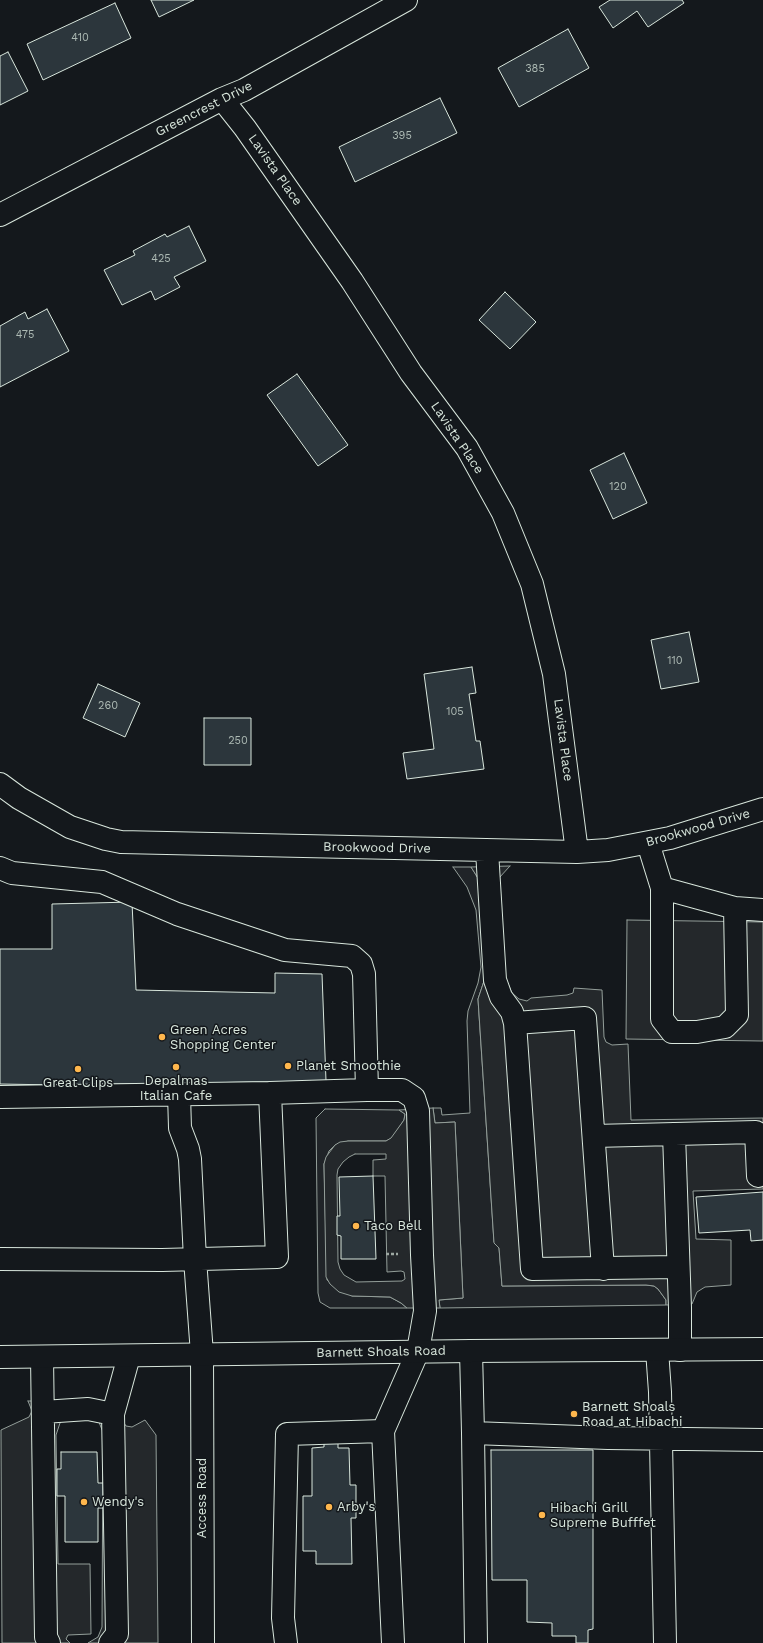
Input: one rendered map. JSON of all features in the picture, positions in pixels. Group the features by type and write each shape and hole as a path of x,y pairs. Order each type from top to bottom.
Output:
{"street":[{"name":"Greencrest Drive","path":"0,215 222,99 251,86 406,0"},
{"name":"Lavista Place","path":"222,99 245,128 352,281 411,373 467,448 503,512 532,584 554,674 577,852"},
{"name":"Brookwood Drive","path":"0,784 19,798 70,827 106,840 121,842 577,852 608,850 670,838 763,809"},
{"path":"648,843 662,888 662,1018 672,1032 698,1032 726,1028 737,1015 735,908"},
{"path":"487,851 495,980 501,997 512,1012 515,1023 532,1269 678,1267"},
{"path":"0,868 12,873 102,882 177,914 285,950 352,956 361,964 364,974 367,1090"},
{"path":"662,888 735,908 763,910"},
{"path":"515,1023 586,1018 603,1269"},
{"path":"0,1097 402,1090 414,1098 418,1111 425,1310 418,1351 383,1431 392,1643"},
{"path":"0,1259 195,1259 277,1257 270,1093"},
{"name":"Access Road","path":"179,1094 180,1128 190,1159 202,1354 203,1643"},
{"path":"594,1136 756,1132 758,1176"},
{"path":"674,1134 680,1350"},
{"name":"Barnett Shoals Road","path":"0,1357 202,1354 254,1355 418,1351 763,1349"},
{"path":"657,1350 660,1392 665,1643"},
{"path":"470,1351 473,1433 476,1643"},
{"path":"110,1643 117,1634 113,1414 129,1356"},
{"path":"42,1357 46,1636 48,1643"},
{"path":"43,1412 88,1408 113,1414"},
{"path":"286,1643 283,1618 287,1434 383,1431"},
{"path":"473,1433 660,1439 763,1440"}],"shaded area":[{"path":"510,866 499,878 504,974 512,993 519,999 527,1001 531,998 567,995 573,993 574,988 602,990 604,1037 606,1042 612,1045 628,1044 631,1120 763,1118 763,1189 693,1191 696,1239 731,1240 731,1285 705,1287 697,1292 692,1304 666,1305 666,1300 658,1289 654,1286 646,1285 502,1286 499,1248 494,1243 478,999 486,975 481,883 471,867"},
{"path":"453,867 471,867 481,883 486,975 478,999 494,1242 499,1247 502,1286 646,1285 654,1286 658,1289 666,1300 666,1305 440,1308 439,1300 463,1298 455,1122 435,1123 433,1108 441,1108 442,1115 470,1113 467,1021 468,1011 478,983 481,967 476,910 467,887"},
{"path":"627,920 763,922 763,1041 626,1039"},
{"path":"433,1108 435,1123 455,1122 463,1298 439,1300 440,1308 407,1308 390,1297 352,1296 339,1292 330,1284 326,1277 324,1164 326,1157 335,1145 340,1142 386,1141 391,1138 404,1120 405,1114 399,1110","holes":["355,1154 386,1154 386,1159 373,1160 373,1176 385,1176 387,1272 404,1272 405,1279 402,1281 356,1282 344,1275 338,1262 338,1169 343,1162"]},
{"path":"325,1109 399,1110 405,1114 404,1120 392,1138 386,1141 348,1141 335,1145 329,1151 324,1164 327,1280 352,1296 390,1297 407,1308 330,1308 320,1302 318,1293 316,1118"},
{"path":"28,1401 126,1401 124,1423 126,1426 132,1427 145,1420 156,1435 158,1643 88,1643 98,1637 102,1627 103,1432 98,1420 64,1419 60,1423 56,1435 58,1564 90,1564 91,1634 68,1635 66,1639 70,1643 2,1643 1,1430 29,1417 32,1411"}],"building":[{"path":"151,0 194,0 159,17"},
{"path":"610,0 682,0 684,3 648,27 637,11 613,28 599,7"},
{"path":"115,3 131,38 43,80 27,44"},
{"path":"568,29 589,68 519,107 498,68"},
{"path":"8,52 28,91 0,105 0,56"},
{"path":"440,98 457,133 355,182 339,147"},
{"path":"189,226 206,261 174,277 180,287 155,300 151,291 122,305 104,270 135,255 133,251 165,234 167,237"},
{"path":"505,292 536,322 510,349 479,320"},
{"path":"47,309 69,351 0,387 0,326 25,312 28,319"},
{"path":"297,374 348,445 318,466 267,395"},
{"path":"624,453 647,503 613,519 590,470"},
{"path":"689,632 699,682 661,689 651,640"},
{"path":"472,667 476,693 469,694 476,741 480,741 484,769 407,779 403,753 434,749 424,674"},
{"path":"98,684 140,703 125,737 83,718"},
{"path":"204,718 251,718 251,765 204,765"},
{"name":"Green Acres Shopping Center","path":"132,902 136,990 275,993 275,973 322,974 326,1081 57,1085 0,1084 0,949 52,949 52,904"},
{"name":"Taco Bell","path":"373,1176 376,1259 341,1259 341,1236 337,1235 337,1216 340,1216 339,1177"},
{"path":"763,1192 763,1240 751,1241 750,1230 699,1233 696,1197"},
{"name":"Arby's","path":"324,1443 338,1443 338,1448 349,1448 350,1485 356,1485 356,1518 351,1518 352,1564 316,1564 316,1551 303,1551 303,1496 312,1496 312,1448 324,1447"},
{"name":"Hibachi Grill Supreme Bufffet","path":"491,1450 593,1450 593,1629 588,1630 588,1643 576,1643 576,1636 552,1636 552,1623 527,1622 527,1580 492,1580"},
{"name":"Wendy's","path":"61,1452 97,1452 98,1483 103,1483 103,1508 98,1508 98,1542 65,1542 65,1496 57,1496 57,1469 61,1469"}],"place":[{"name":"Green Acres Shopping Center","path":"162,1037"},
{"name":"Planet Smoothie","path":"288,1066"},
{"name":"Depalmas Italian Cafe","path":"176,1067"},
{"name":"Great Clips","path":"78,1069"},
{"name":"Taco Bell","path":"356,1226"},
{"name":"Barnett Shoals Road at Hibachi","path":"574,1414"},
{"name":"Wendy's","path":"84,1502"},
{"name":"Arby's","path":"329,1507"},
{"name":"Hibachi Grill Supreme Bufffet","path":"542,1515"}]}
